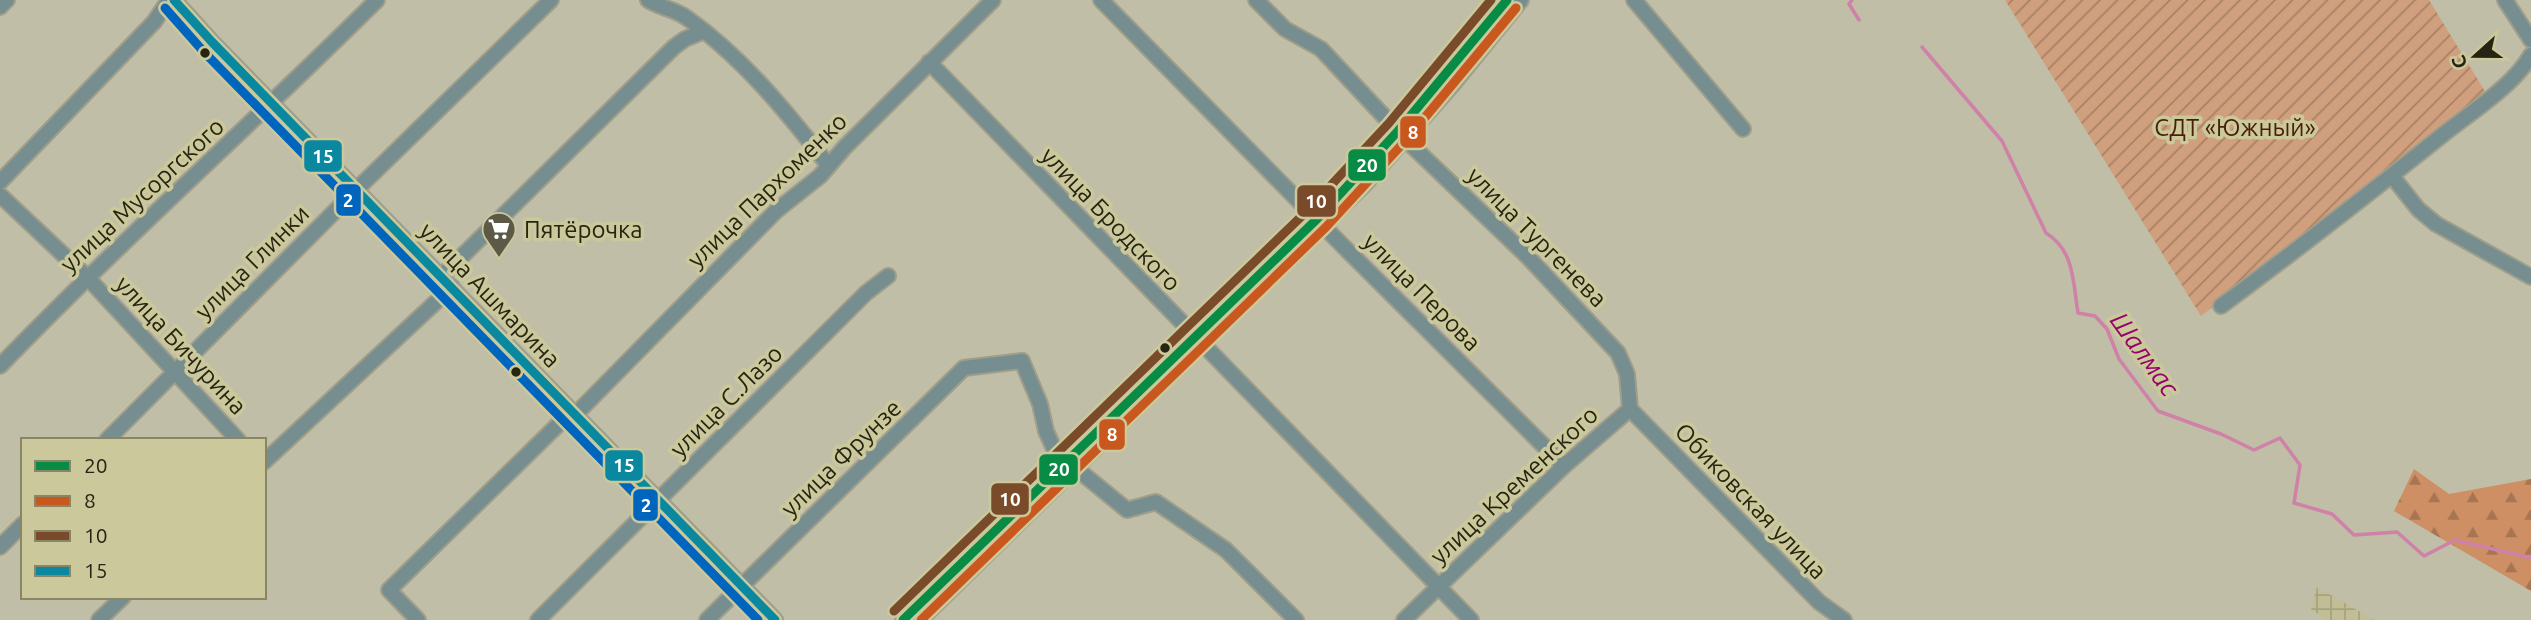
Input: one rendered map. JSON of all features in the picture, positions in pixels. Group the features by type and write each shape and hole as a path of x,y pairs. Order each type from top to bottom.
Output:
{"street":[{"path":"0,6 7,0"},
{"path":"0,182 172,0"},
{"name":"улица Ашмарина","path":"172,0 775,620"},
{"name":"улица Мусоргского","path":"0,366 87,276 273,104 377,0"},
{"name":"улица Глинки","path":"109,438 356,190 551,0"},
{"path":"648,0 686,17 742,64 803,132 828,165"},
{"name":"улица Пархоменко","path":"418,620 388,590 574,413 776,211 820,176 929,62 993,0"},
{"name":"улица Перова","path":"1101,0 1564,466"},
{"name":"улица Тургенева","path":"1256,0 1285,29 1321,49 1402,135 1528,257 1618,354 1627,374"},
{"path":"1402,135 1507,0"},
{"path":"919,620 1071,464 1321,223 1521,0"},
{"path":"1634,0 1743,129"},
{"path":"2505,0 2531,40"},
{"path":"266,460 446,282 674,47 702,32"},
{"path":"2221,306 2326,228 2523,70 2531,55"},
{"name":"улица Бродского","path":"929,62 1471,620"},
{"path":"2392,176 2418,209 2436,223 2531,277"},
{"name":"улица Бичурина","path":"0,195 87,276 235,438"},
{"name":"улица С.Лазо","path":"538,620 866,293 888,276"},
{"name":"улица Фрунзе","path":"707,620 964,368 1022,361 1040,404 1050,441 1055,450 1071,464"},
{"name":"улица Кременского","path":"1404,620 1564,466 1630,409 1627,374"},
{"name":"Обиковская улица","path":"1630,409 1819,602 1844,620"},
{"path":"903,620 1071,464"},
{"path":"1071,464 1127,510 1156,502 1226,550 1296,620"},
{"path":"0,547 21,526"},
{"path":"99,620 121,599"}],"shaded area":[{"path":"2317,587 2374,620 2327,620 2311,609"}],"green space":[{"name":"СДТ «Южный»","path":"2005,0 2429,0 2486,93 2201,316"},
{"path":"2414,469 2449,494 2531,479 2531,591 2394,511"}],"waterway":[{"name":"Шалмас","path":"1852,0 1849,4 1859,20"},
{"name":"Шалмас","path":"1922,47 2002,141 2046,233 2063,249 2068,258 2078,313 2095,316 2107,329 2119,359 2158,411 2221,434 2254,450 2280,438 2300,465 2294,503 2332,514 2354,535 2397,532 2424,556 2455,540 2531,558"}],"transit line":[{"name":"15","path":"174,0 775,620"},
{"name":"10","path":"894,611 1308,210 1389,123 1491,0"},
{"name":"20","path":"903,620 1317,219 1398,131 1507,0"},
{"name":"2","path":"165,8 203,51 758,620"},
{"name":"8","path":"921,620 1326,227 1407,139 1516,8"}],"place":[{"name":"Пятёрочка","path":"499,259"}]}
